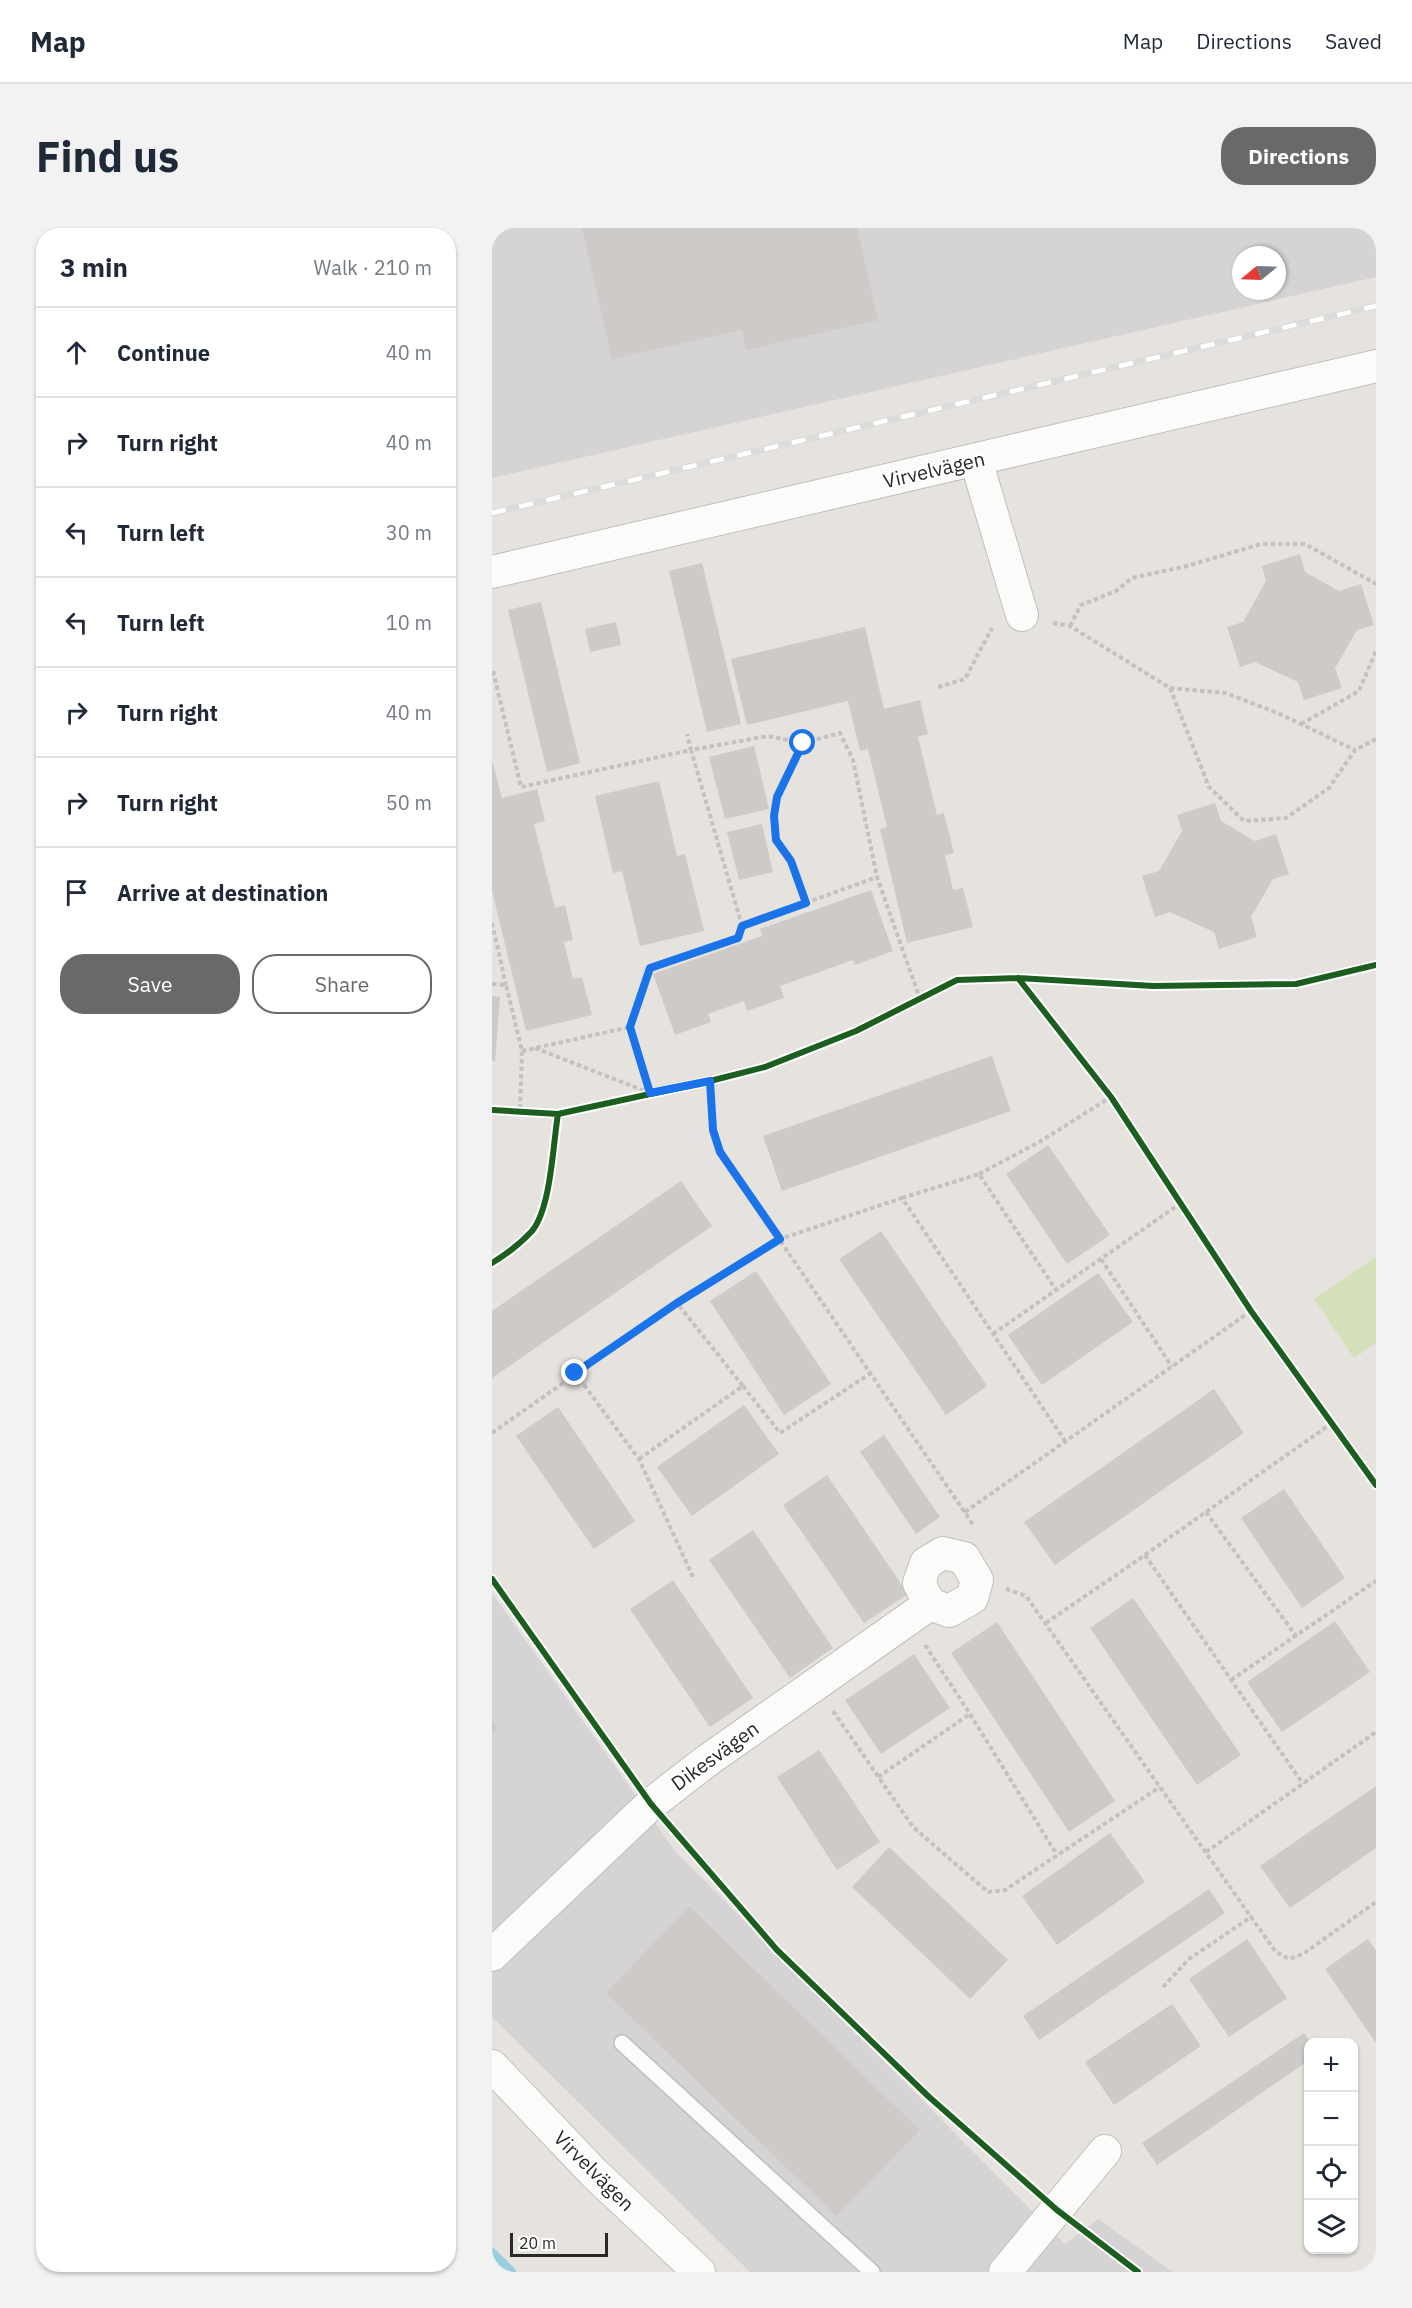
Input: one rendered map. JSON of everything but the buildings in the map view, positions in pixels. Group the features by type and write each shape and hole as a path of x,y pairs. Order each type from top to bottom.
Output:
{"street":[{"name":"Virvelvägen","path":"492,572 1376,366"},
{"path":"976,460 1022,615"},
{"path":"943,1554 970,1569 972,1598 949,1611 919,1612 919,1583 926,1563 943,1554"},
{"name":"Dikesvägen","path":"492,1955 651,1804 708,1760 919,1612"},
{"name":"Virvelvägen","path":"492,2066 595,2174 699,2272"},
{"path":"1005,2272 1105,2151"}],"lane":[{"path":"622,2043 872,2272"}],"path":[{"path":"1070,627 1081,605 1116,591 1132,578 1187,566 1261,544 1305,544 1376,584"},
{"path":"938,687 964,679 996,620 1022,615 1070,627 1170,688 1226,693 1301,724 1355,750"},
{"path":"1301,724 1359,691 1376,651"},
{"path":"494,671 521,787 691,750 768,736 803,743 840,733 853,760 877,877 920,999"},
{"path":"1170,688 1209,787 1244,821 1286,818 1329,788 1355,750 1376,739"},
{"path":"650,1093 630,1027 650,968 738,938 742,926 687,734"},
{"path":"803,743 777,797 774,816 776,840 791,861 806,903"},
{"path":"742,926 877,877"},
{"path":"492,923 522,1051 520,1112"},
{"path":"492,984 506,985"},
{"path":"910,1004 930,994"},
{"path":"522,1051 630,1027"},
{"path":"535,1048 650,1093"},
{"path":"700,1083 721,1078"},
{"path":"710,1081 713,1130 720,1152 978,1532 970,1569 1026,1596 1276,1952 1289,1959 1303,1954 1376,1902"},
{"path":"1104,1088 1118,1107"},
{"path":"639,1096 660,1091"},
{"path":"492,1433 677,1303 780,1239 979,1174 1041,1142 1111,1097"},
{"path":"511,1111 529,1112"},
{"path":"979,1174 1056,1290"},
{"path":"1174,1194 1187,1213"},
{"path":"902,1198 1065,1441"},
{"path":"993,1334 1181,1203"},
{"path":"1101,1259 1172,1366"},
{"path":"1245,1301 1258,1321"},
{"path":"677,1303 780,1433 871,1373"},
{"path":"965,1512 1251,1311"},
{"path":"575,1373 639,1459 694,1579"},
{"path":"639,1459 743,1386"},
{"path":"1326,1415 1338,1432"},
{"path":"1046,1623 1332,1423"},
{"path":"1206,1512 1296,1636"},
{"path":"1145,1555 1303,1784"},
{"path":"1231,1680 1376,1581"},
{"path":"919,1612 970,1714 1057,1856"},
{"path":"814,1685 913,1827 988,1892 1005,1890 1160,1786"},
{"path":"878,1777 970,1714"},
{"path":"1206,1852 1376,1732"},
{"path":"1162,1987 1189,1959 1251,1917"}],"shaded area":[{"path":"492,228 1376,228 1376,277 1286,297 1286,246 1232,246 1232,300 1275,300 492,478"},
{"path":"492,1593 675,1851 1065,2244 1098,2219 1173,2272 750,2272 492,2017"}],"green space":[{"path":"1376,1257 1376,1343 1354,1358 1314,1299"}],"waterway":[{"path":"492,2253 511,2272"}],"railway":[{"path":"492,513 1376,306"}],"cycle path":[{"path":"492,1110 558,1114 765,1067 856,1031 957,980 1018,978 1153,986 1296,984 1376,965"},
{"path":"1018,978 1111,1097 1251,1311 1376,1485"},
{"path":"492,1263 523,1240 538,1221 547,1192 558,1114"},
{"path":"492,1579 651,1804 777,1950 928,2096 1057,2210 1138,2272"}],"route":[{"path":"575,1373 677,1303 780,1239 720,1152 713,1130 710,1081 650,1093 630,1027 650,968 738,938 742,926 806,903 791,861 776,840 774,816 777,797 803,743"}]}
